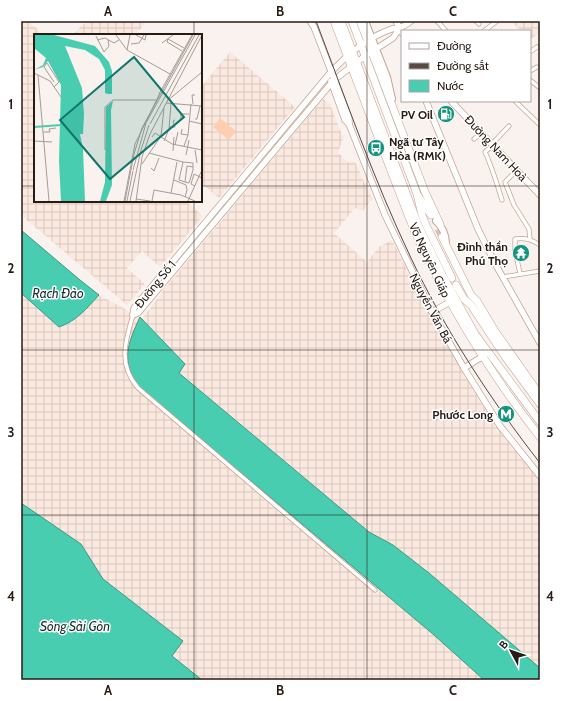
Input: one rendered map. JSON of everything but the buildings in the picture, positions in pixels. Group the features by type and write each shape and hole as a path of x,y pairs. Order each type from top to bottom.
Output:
{"highway":[{"path":"334,21 354,64"},
{"path":"341,21 350,54"},
{"path":"352,21 358,36 370,40"},
{"path":"360,21 374,50 392,103 438,224"},
{"name":"Võ Nguyên Giáp","path":"358,36 417,194 422,215 452,278"},
{"name":"Võ Nguyên Giáp","path":"354,64 398,175 442,276 486,355 491,370 540,437"},
{"name":"Võ Nguyên Giáp","path":"354,64 417,237 450,302 465,329 540,422"},
{"path":"417,194 438,224"},
{"name":"Võ Nguyên Giáp","path":"442,237 471,295 477,301 495,331 540,395"},
{"name":"Võ Nguyên Giáp","path":"456,286 464,299 471,305 506,358 540,404"},
{"path":"471,295 471,305"},
{"path":"465,329 475,334"}],"main road":[{"path":"365,21 370,40"},
{"path":"396,21 401,31"},
{"path":"402,30 411,21"},
{"name":"Nguyễn Văn Bá","path":"311,22 333,81 345,120 349,124 388,222 432,312 464,368 500,426 540,476"},
{"name":"Đường Số 1","path":"133,315 134,308 330,74 350,54 370,40 390,29 401,31"},
{"name":"Đường Số 1","path":"133,315 138,313 333,81 354,64 401,31"},
{"path":"426,102 473,217 503,277 540,343"},
{"name":"Đường Nam Hoà","path":"452,102 540,195"},
{"name":"Võ Nguyên Giáp","path":"438,224 446,238 447,246"},
{"path":"432,312 450,302"},
{"path":"464,368 486,355"}],"street":[{"path":"437,21 445,30"},
{"path":"485,30 497,21"},
{"path":"531,51 537,47"},
{"path":"531,70 537,67"},
{"path":"531,81 540,88"},
{"path":"515,102 540,125"},
{"path":"502,200 495,181 494,171 485,152 509,126"},
{"path":"474,138 482,133"},
{"path":"516,171 506,182 514,205 529,229 530,239"},
{"path":"520,273 515,251 515,239 530,239 540,244"},
{"path":"503,277 520,273 540,271"},
{"path":"133,315 126,339 125,364 131,381 374,590"}],"shaded area":[{"path":"21,21 28,21 43,34 34,34 34,202 187,202 203,216 160,267 142,251 127,268 145,284 127,305 21,215"},
{"path":"92,21 147,21 136,34 74,34 82,25"},
{"path":"511,21 540,21 540,32 531,39 531,30 520,30"},
{"path":"230,52 295,107 219,198 202,184 202,86"},
{"path":"323,99 330,104 343,138 338,153 348,162 355,162 372,199 363,211 355,208 334,233 367,262 379,247 392,240 430,315 495,425 540,481 540,668 429,573 393,545 369,532 179,372 185,364 142,319 166,287"},
{"path":"220,118 236,131 229,140 213,127"},
{"path":"21,293 59,327 79,317 99,295 140,317 128,352 139,387 434,635 484,680 202,680 172,656 183,641 103,579 81,544 21,503"}],"water":[{"name":"Rạch Đào","path":"21,230 99,295 81,314 59,327 21,293"},
{"path":"140,317 185,364 179,373 369,532 393,545 429,573 540,668 540,680 484,680 434,635 139,387 129,369 128,352 132,335"},
{"name":"Sông Sài Gòn","path":"21,503 81,544 103,579 183,641 172,656 202,680 21,680"}],"tunnel":[{"path":"438,229 442,237"}],"railway":[{"path":"316,21 372,169 410,256 424,284 469,363 521,439 540,463"}],"place":[{"name":"PV Oil","path":"446,114"},
{"name":"Ngã tư Tây Hòa (RMK)","path":"376,148"},
{"name":"Đình thần Phú Thọ","path":"521,253"},
{"name":"Phước Long","path":"506,414"}]}
